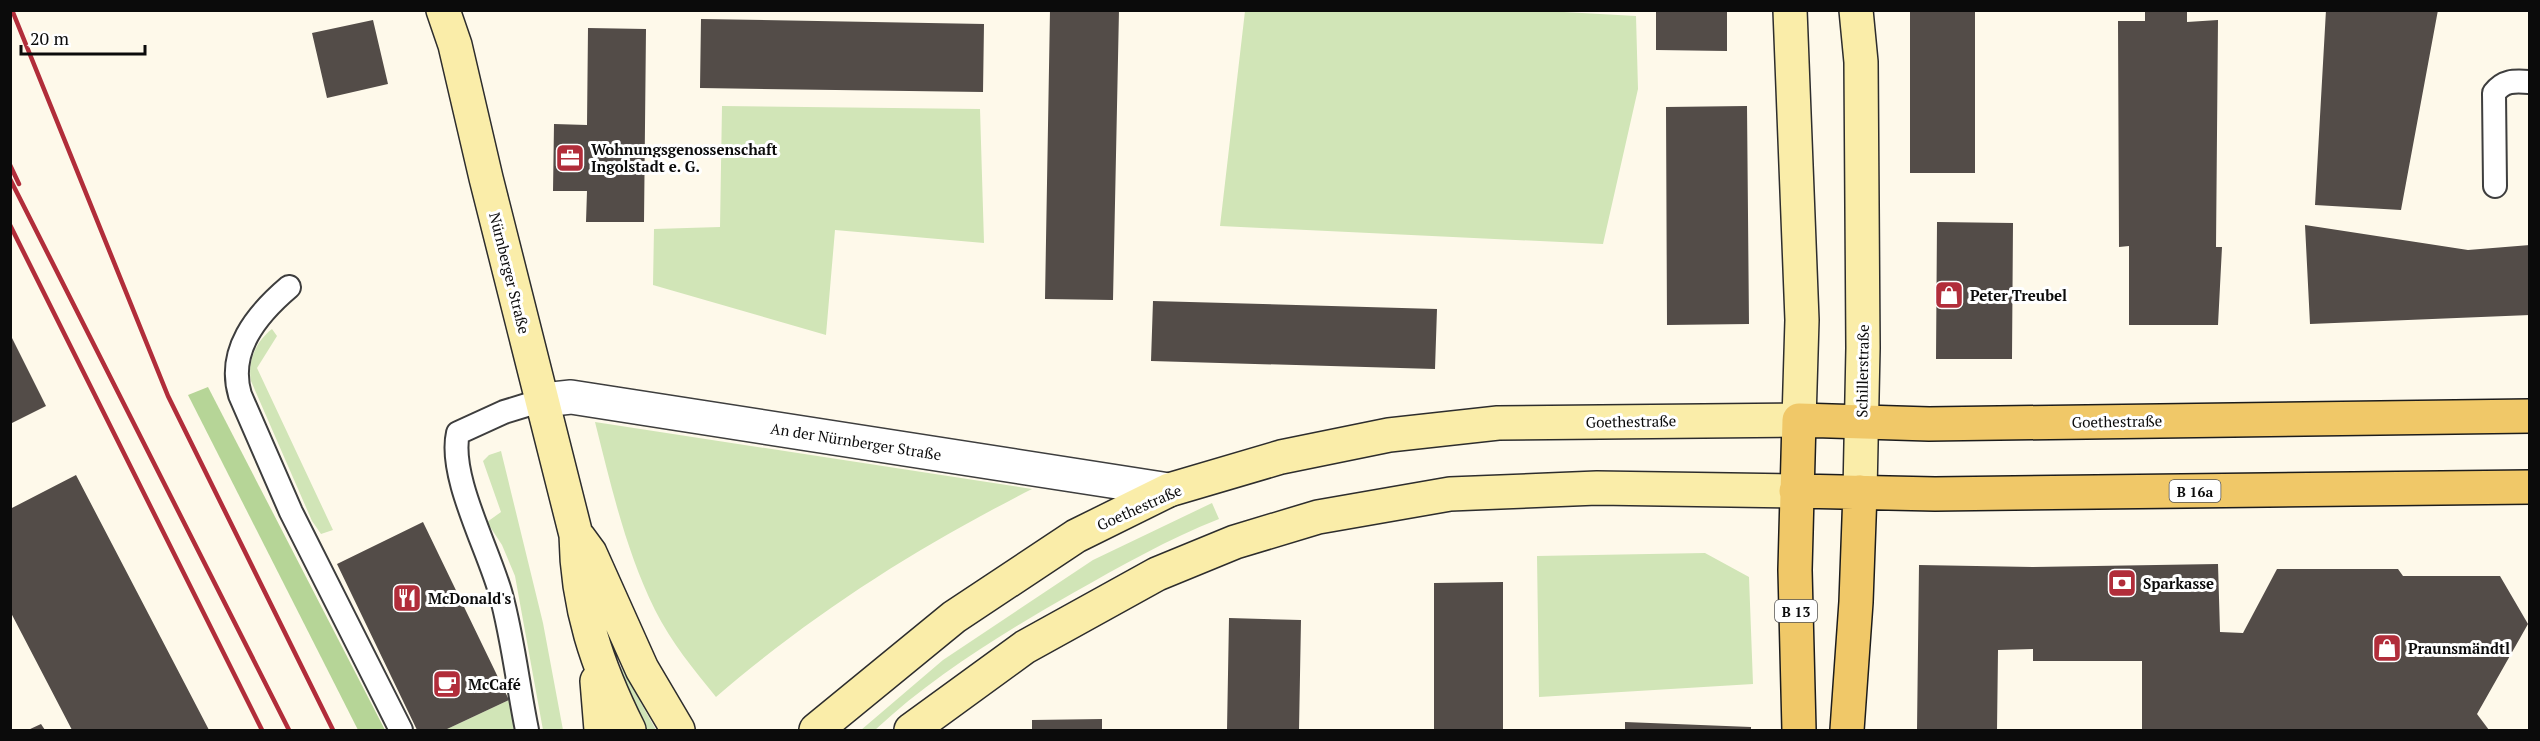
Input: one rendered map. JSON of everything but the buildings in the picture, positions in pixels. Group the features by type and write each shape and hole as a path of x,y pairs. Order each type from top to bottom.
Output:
{"main road":[{"name":"Nürnberger Straße","path":"443,10 455,45 576,535 580,591 595,655 629,730"},
{"path":"1790,10 1802,320 1799,420"},
{"name":"Schillerstraße","path":"1846,730 1856,602 1863,348 1861,86 1856,10"},
{"name":"Goethestraße","path":"816,730 954,617 1076,536 1169,490 1293,455 1389,435 1476,425 1799,420 1929,424 2529,416"},
{"name":"B 13","path":"1799,420 1796,490 1799,730"},
{"name":"B 16a","path":"1796,490 1935,494 2529,487"},
{"path":"911,730 1025,647 1157,574 1235,542 1318,517 1450,494 1596,488 1796,490"},
{"name":"Nürnberger Straße","path":"576,535 590,553 642,669 678,730"},
{"path":"595,655 601,730"}],"street":[{"name":"An der Nürnberger Straße","path":"543,400 571,397 1169,490"}],"lane":[{"path":"2495,186 2494,93 2501,85 2511,81 2529,82"},
{"path":"289,287 258,318 236,360 235,378 240,395 291,512 401,730"},
{"path":"527,730 502,596 456,459 458,433 504,412 543,400"}],"green space":[{"path":"1528,10 1636,16 1638,89 1603,244 1220,226 1245,11"},
{"path":"722,106 980,109 984,243 835,230 826,335 653,285 654,229 720,227"},
{"path":"272,329 277,336 257,368 333,530 321,534 312,521 251,381 250,367 254,352 261,340"},
{"path":"208,387 385,730 358,730 188,395"},
{"path":"595,422 1032,489 948,534 868,583 791,637 716,697 668,633 645,588 620,518"},
{"path":"501,451 543,623 563,730 543,730 515,576 502,545 487,522 501,512 483,461 489,455"},
{"path":"1212,503 1219,519 1145,553 1047,608 995,639 945,673 875,730 861,730 943,660 1093,560"},
{"path":"1705,553 1749,577 1753,684 1539,697 1537,556"},
{"path":"621,667 656,730 643,730 615,669"},
{"path":"509,700 514,730 445,730"}],"railway":[{"path":"12,10 168,396 333,730"},
{"path":"10,165 19,184"},
{"path":"10,179 289,730"},
{"path":"10,225 262,730"}],"place":[{"name":"Wohnungsgenossenschaft Ingolstadt e. G.","path":"570,158"},
{"name":"Peter Treubel","path":"1949,295"},
{"name":"Sparkasse","path":"2122,583"},
{"name":"McDonald's","path":"407,598"},
{"name":"Praunsmändtl","path":"2387,648"},
{"name":"McCafé","path":"447,684"}]}
